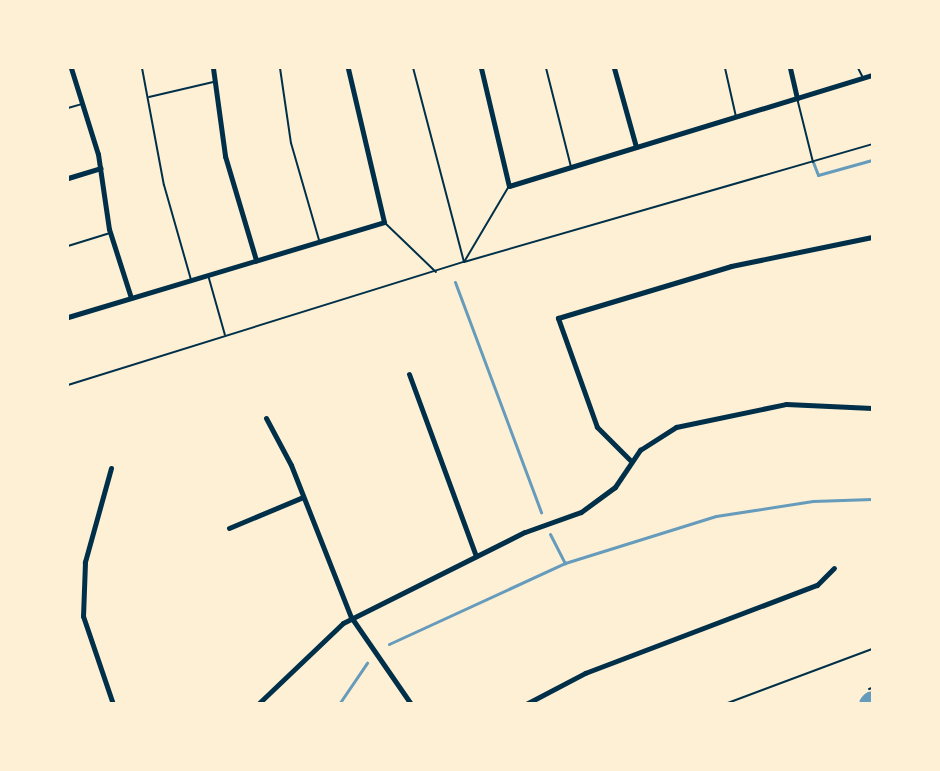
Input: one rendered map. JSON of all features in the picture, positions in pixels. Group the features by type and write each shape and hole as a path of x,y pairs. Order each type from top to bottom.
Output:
{"street":[{"path":"71,68 101,168 110,233 131,298"},
{"path":"213,68 228,167 256,260"},
{"path":"68,317 384,222 348,68"},
{"path":"481,68 509,186 873,75"},
{"path":"614,68 636,147"},
{"path":"790,68 797,98"},
{"path":"68,178 101,168"},
{"path":"630,460 597,427 558,318 731,266 873,237"},
{"path":"409,374 476,556"},
{"path":"258,704 351,617 476,556 598,502 615,487 630,460 676,428 759,407 873,408"},
{"path":"266,418 303,497 351,617 411,704"},
{"path":"111,468 85,562 83,616 113,704"},
{"path":"229,528 303,497"},
{"path":"526,704 574,677 817,585 834,568"}],"lane":[{"path":"142,68 164,184 191,280"},
{"path":"280,68 291,143 319,242"},
{"path":"413,68 464,262"},
{"path":"546,68 571,167"},
{"path":"725,68 736,117"},
{"path":"858,68 863,78"},
{"path":"149,98 215,82"},
{"path":"797,98 813,162"},
{"path":"68,108 82,104"},
{"path":"68,385 464,262 873,144"},
{"path":"464,262 509,186"},
{"path":"384,222 437,272"},
{"path":"68,246 110,233"},
{"path":"208,275 225,335"}],"path":[{"path":"725,704 873,649"}],"waterway":[{"path":"813,162 818,175 872,160"},
{"path":"455,282 541,512"},
{"path":"389,644 565,563 716,516 813,501 872,499"},
{"path":"550,534 565,563"},
{"path":"339,704 367,663"},
{"path":"869,704 872,701"}]}
